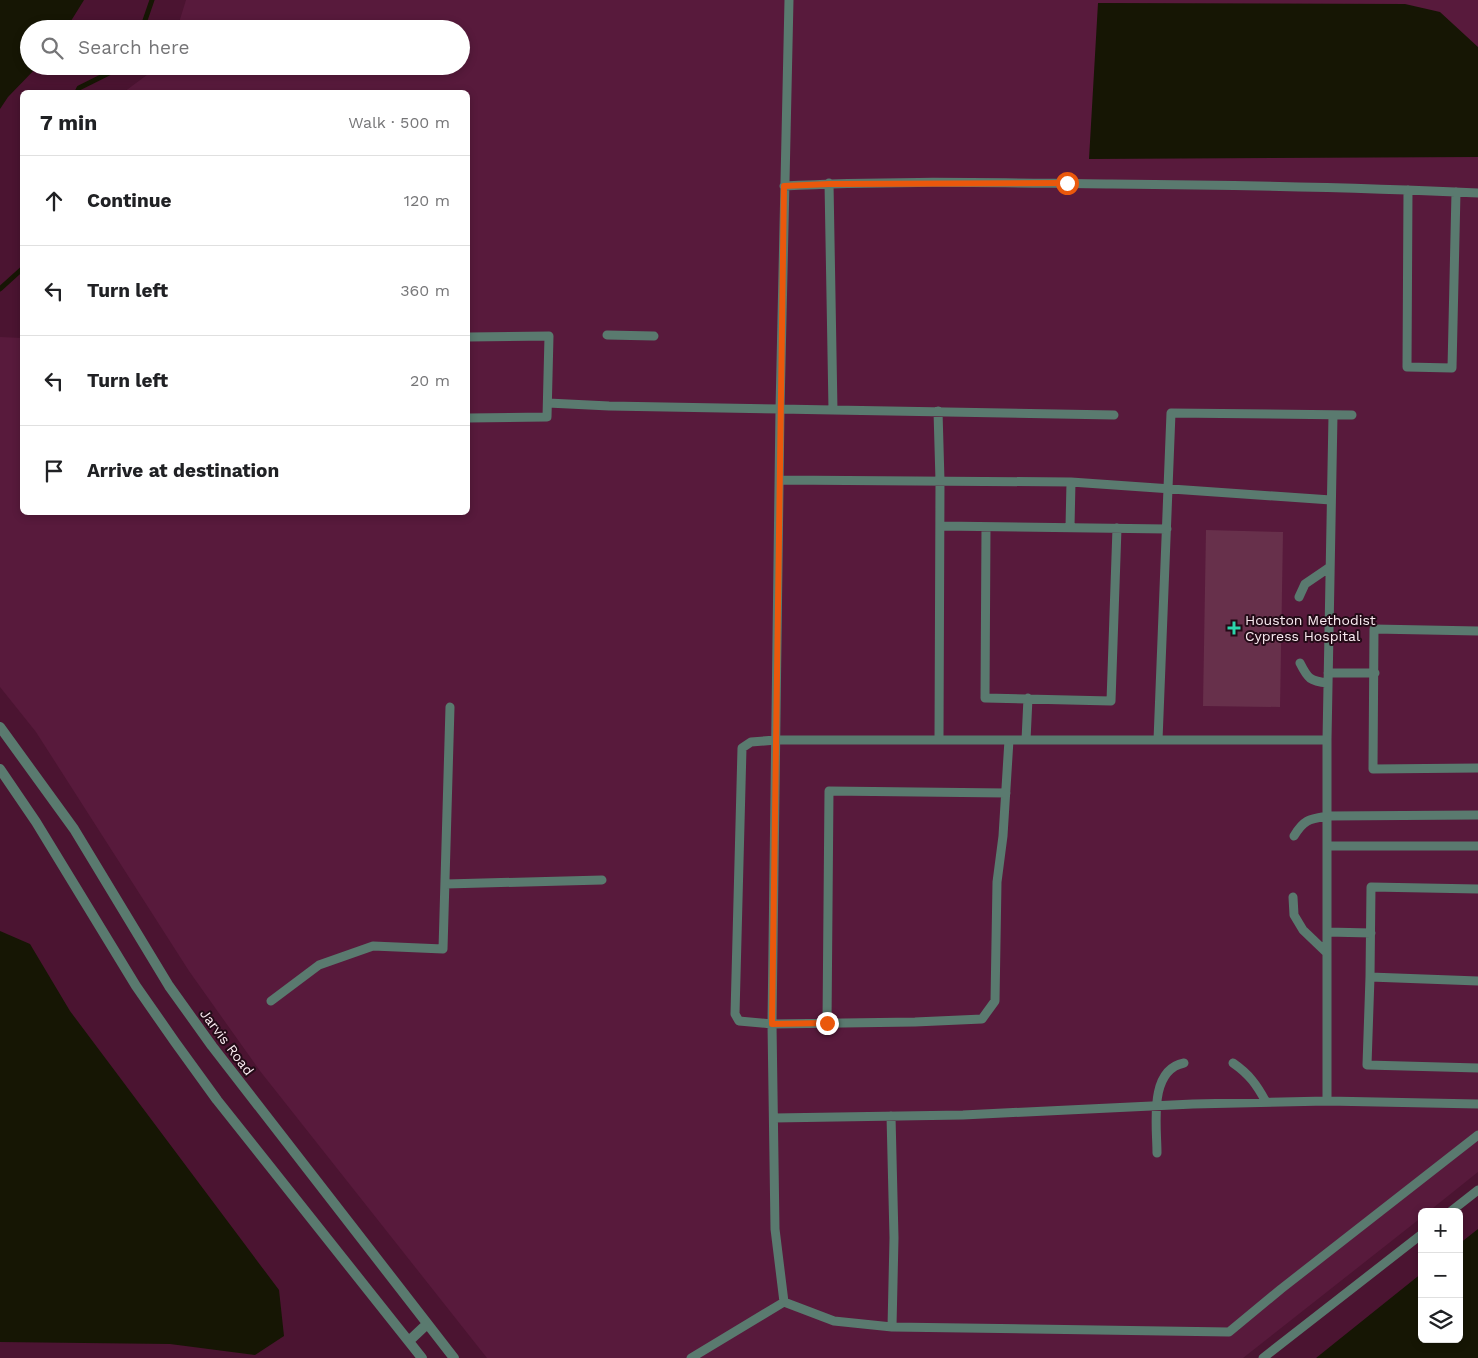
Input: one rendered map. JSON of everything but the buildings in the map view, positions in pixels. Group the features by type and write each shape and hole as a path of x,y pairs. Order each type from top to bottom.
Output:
{"street":[{"name":"Jarvis Road","path":"0,726 3,738 74,829 168,986 212,1046 454,1358"},
{"path":"0,769 36,822 136,986 175,1042 217,1100 422,1358"},
{"path":"408,1340 427,1324"}],"lane":[{"path":"784,1302 776,1229 772,1024 780,409 789,0"},
{"path":"784,186 829,184 1171,184 1478,193"},
{"path":"829,184 833,410"},
{"path":"1408,190 1407,367 1452,368 1456,192"},
{"path":"607,335 654,336"},
{"path":"470,336 549,336 547,417 470,418"},
{"path":"548,403 1114,415"},
{"path":"938,411 940,481 939,740"},
{"path":"1158,740 1171,414 1352,415"},
{"path":"1326,1101 1327,740 1333,415"},
{"path":"779,480 1071,482 1332,500"},
{"path":"1070,528 1071,482"},
{"path":"940,526 1167,529"},
{"path":"986,527 986,698 1110,701 1117,528"},
{"path":"1299,597 1305,584 1330,567"},
{"path":"1478,631 1374,629 1373,769 1478,768"},
{"path":"1300,663 1306,675 1314,681 1375,673"},
{"path":"1026,740 1028,698"},
{"path":"271,1000 319,965 373,946 444,949 450,708"},
{"path":"1009,740 997,882 995,1001 982,1019 772,1024 739,1021 735,1014 742,748 751,742 776,740 939,740 1009,740 1327,740"},
{"path":"827,1023 829,791 1006,793"},
{"path":"1294,836 1300,826 1310,819 1328,816 1478,815"},
{"path":"1327,846 1478,846"},
{"path":"446,884 602,880"},
{"path":"1478,889 1371,887 1370,977 1366,1065 1478,1068"},
{"path":"1293,897 1294,915 1303,930 1327,953"},
{"path":"1327,932 1371,933"},
{"path":"1370,977 1478,981"},
{"path":"1157,1153 1157,1105 1160,1083 1166,1073 1176,1064 1184,1063"},
{"path":"1233,1063 1245,1072 1257,1086 1266,1102"},
{"path":"774,1118 963,1114 1266,1102 1326,1101 1478,1104"},
{"path":"891,1116 894,1238 892,1327"},
{"path":"784,1302 834,1321 892,1327 1229,1332 1478,1135"},
{"path":"1455,1208 1478,1190"},
{"path":"1263,1358 1418,1237"},
{"path":"691,1358 784,1302"}],"shaded area":[{"path":"0,0 84,0 72,20 20,20 20,75 29,75 8,97 0,109"},
{"path":"186,0 1478,0 1478,1172 1433,1208 1418,1208 1418,1220 1243,1358 487,1358 260,1071 189,971 36,732 0,687 0,337 20,338 20,515 470,515 470,90 127,90 147,75 470,75 470,20 180,20"},
{"path":"1098,3 1405,4 1440,12 1478,47 1478,157 1089,159"},
{"path":"0,931 30,944 70,1011 279,1290 284,1336 255,1355 170,1344 0,1342"},
{"path":"1478,1229 1478,1358 1316,1358 1418,1276 1418,1343 1463,1343 1463,1241"}],"waterway":[{"path":"145,20 152,0"},
{"path":"78,90 105,75"},
{"path":"0,289 20,271"}],"place":[{"name":"Houston Methodist Cypress Hospital","path":"1234,628"}],"route":[{"path":"827,1023 772,1024 784,186 976,182 1067,183"}]}
